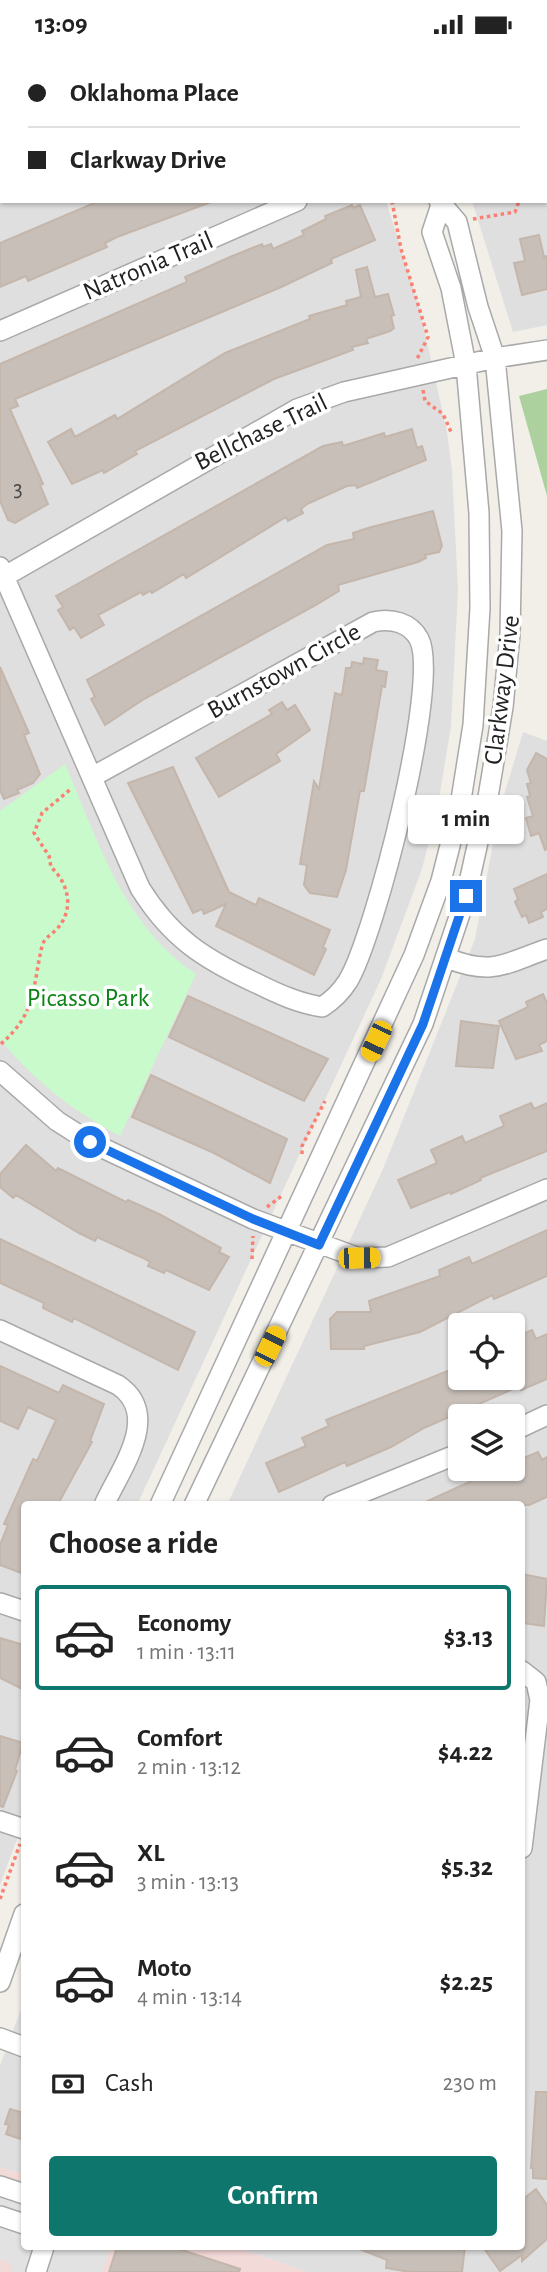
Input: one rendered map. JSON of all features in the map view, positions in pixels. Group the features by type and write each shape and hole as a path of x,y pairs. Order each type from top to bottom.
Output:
{"street":[{"name":"Natronia Trail","path":"0,331 292,203"},
{"name":"Clarkway Drive","path":"196,1501 423,1024 466,896 488,797 503,707 510,634 512,531 495,358 478,307 457,222 440,203"},
{"name":"Clarkway Drive","path":"162,1501 414,955 441,881 460,806 473,725 480,608 479,513 466,365 451,288 432,232 440,203"},
{"name":"Bellchase Trail","path":"1,574 297,409 344,392 495,358 547,350"},
{"name":"Burnstown Circle","path":"1,574 140,888 168,928 212,963 299,1004 322,1007 335,999 349,979 379,897 398,831 410,775 425,660 419,638 403,623 386,619 373,622 92,777"},
{"path":"447,958 476,969 493,968 547,949"},
{"path":"0,1071 57,1121 90,1142 253,1219 359,1258 388,1257 547,1189"},
{"path":"0,1330 129,1392 136,1404 139,1428 106,1501"},
{"path":"525,1425 547,1415"},
{"path":"342,1501 448,1458"},
{"path":"0,1602 21,1610"},
{"path":"525,1673 537,1682 540,1700 525,1823"},
{"path":"0,1821 21,1828"},
{"path":"0,1982 21,1922"},
{"path":"0,2038 21,2046"},
{"path":"0,2186 21,2193"},
{"path":"0,2216 21,2223"},
{"path":"36,2272 43,2250"}],"path":[{"path":"392,203 401,249 428,337 416,355"},
{"path":"457,222 514,212 518,203"},
{"path":"1,1044 25,1018 34,995 42,946 64,919 68,897 66,887 51,867 50,856 34,833 42,813 72,788"},
{"path":"0,1899 17,1851"}],"shaded area":[{"path":"0,203 387,203 420,310 447,432 452,470 458,590 451,726 438,805 422,869 381,979 139,1501 21,1501 21,1828 0,1885"},
{"path":"473,203 547,203 547,325 513,332"},
{"path":"523,732 547,741 547,2272 308,2272 244,2250 525,2250 525,1501 229,1501 383,1169 475,939 499,812"},
{"path":"21,2009 21,2174 0,2167 0,2066"},
{"path":"0,2167 21,2174 21,2250 244,2250 308,2272 0,2272"},
{"path":"0,2197 21,2205 21,2250 110,2250 102,2272 10,2272 13,2265 0,2259"}],"green space":[{"path":"547,389 547,496 519,396"},
{"name":"Picasso Park","path":"65,764 102,851 131,906 149,931 171,954 196,974 120,1136 55,1093 26,1068 0,1039 0,811"}],"building":[{"path":"94,203 208,203 117,237 105,243 107,247 28,281 26,276 0,287 0,243"},
{"path":"352,205 353,208 360,205 375,240 331,259 332,263 279,288 15,399 18,406 10,409 43,484 40,485 48,504 15,523 8,520 0,501 0,364 187,282 185,277 230,257 262,244 263,247 271,244 273,249 304,235 302,231 326,219 325,216"},
{"path":"539,235 544,257 547,256 547,289 522,295 514,263 525,261 520,239"},
{"path":"367,267 375,297 388,294 394,315 391,316 394,328 390,331 366,339 368,343 352,347 353,350 274,379 135,451 137,454 104,473 103,470 72,484 48,442 71,429 75,437 115,415 117,419 225,353 310,319 309,316 347,305 346,301 361,297 356,270"},
{"path":"412,429 417,448 422,446 426,460 357,488 356,485 347,486 307,504 301,509 303,513 288,521 286,517 186,578 184,574 152,593 150,591 143,595 141,592 98,615 104,625 81,638 74,627 70,630 58,610 63,607 56,596 323,446 342,442 343,446 384,433 385,437"},
{"path":"433,511 442,546 439,552 425,555 426,558 418,562 338,585 339,591 316,605 144,699 105,725 91,699 95,697 87,680 327,545 354,539 353,533 368,528"},
{"path":"364,658 378,660 376,670 387,672 385,687 382,686 364,791 360,791 346,870 337,897 310,893 304,885 307,865 300,864 314,781 319,789 335,693 342,695 346,668 351,668 352,662 363,664"},
{"path":"0,667 29,733 24,735 40,774 33,783 17,790 19,793 4,799 0,790"},
{"path":"282,702 287,710 295,705 310,730 276,754 280,761 219,797 196,758 272,714 269,710"},
{"path":"536,753 547,759 545,850 539,833 531,836 526,818 533,816 527,797 530,796 527,784 531,783 527,770"},
{"path":"173,767 229,892 256,905 259,898 330,930 323,947 326,949 314,975 216,926 226,904 204,914 202,909 193,913 128,783"},
{"path":"547,874 547,909 541,912 543,917 529,923 526,915 522,917 515,902 518,899 514,889"},
{"path":"543,994 547,1003 547,1041 539,1045 542,1051 516,1059 499,1021 528,1007 526,1002"},
{"path":"188,996 328,1059 304,1101 169,1037"},
{"path":"461,1021 499,1026 493,1068 456,1066"},
{"path":"151,1075 287,1139 270,1183 214,1153 132,1117"},
{"path":"531,1103 534,1109 547,1103 547,1151 480,1178 481,1180 451,1194 450,1192 411,1208 398,1180 437,1163 431,1150 462,1136 465,1143 504,1126 500,1116"},
{"path":"26,1145 56,1171 58,1168 126,1202 128,1200 159,1214 221,1248 219,1252 229,1257 209,1290 166,1270 164,1273 148,1266 150,1262 143,1258 97,1237 95,1241 16,1195 13,1198 0,1187 0,1174"},
{"path":"547,1230 547,1276 494,1299 492,1295 457,1313 448,1313 448,1318 420,1332 364,1346 364,1349 331,1349 330,1319 337,1312 371,1312 369,1301 440,1276 439,1270 469,1257 472,1264"},
{"path":"0,1239 195,1332 178,1370 74,1318 72,1322 43,1308 44,1303 0,1283"},
{"path":"532,1330 536,1339 547,1334 547,1379 525,1388 525,1333"},
{"path":"0,1366 59,1393 63,1385 104,1404 90,1441 92,1442 60,1501 21,1501 21,1573 0,1565 0,1545 8,1525 4,1524 33,1459 37,1461 56,1420 28,1407 18,1429 0,1421"},
{"path":"448,1371 448,1390 511,1390 479,1404 448,1404 448,1418 391,1447 347,1466 345,1462 279,1492 266,1463 306,1446 302,1438 329,1426 326,1420"},
{"path":"538,1452 542,1460 547,1457 547,1497 529,1505 525,1505 525,1501 428,1501 472,1481 525,1481 525,1457"},
{"path":"525,1575 547,1579 544,1626 525,1623"},
{"path":"0,1638 21,1644 21,1688 0,1678"},
{"path":"0,1736 21,1742 21,1750 15,1770 17,1771 3,1807 0,1806"},
{"path":"536,2092 547,2092 547,2179 533,2178 531,2168"},
{"path":"10,2109 21,2112 21,2139 6,2134 9,2125 5,2124"},
{"path":"536,2189 547,2205 547,2239 522,2261 522,2255 500,2271 485,2250 525,2250 525,2198"},
{"path":"116,2250 182,2250 240,2269 239,2272 109,2272"},
{"path":"362,2250 465,2250 462,2272 410,2272 386,2268 387,2260"}],"route":[{"path":"90,1142 253,1219 288,1230 319,1245 423,1024 466,896"}]}
